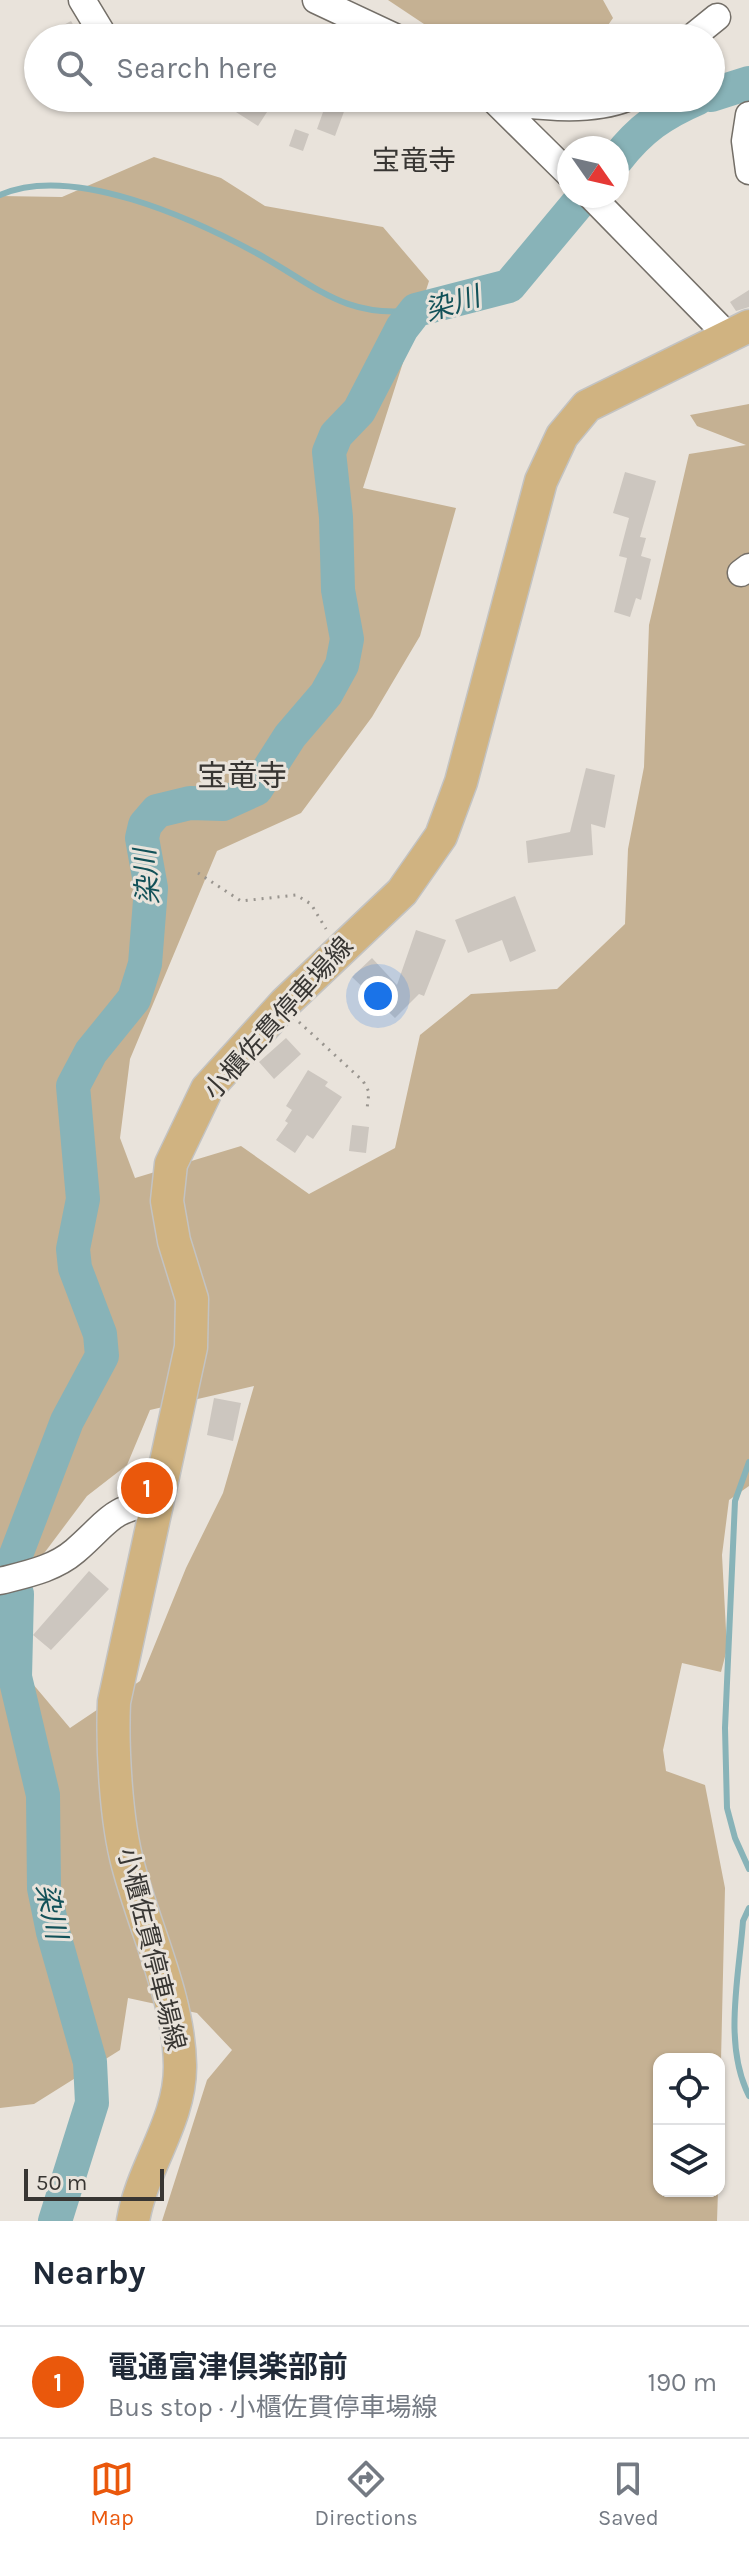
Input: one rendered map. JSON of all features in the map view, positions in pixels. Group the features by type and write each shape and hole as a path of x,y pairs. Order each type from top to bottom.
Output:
{"main road":[{"name":"小櫃佐貫停車場線","path":"133,2221 142,2185 178,2094 180,2065 176,2027 126,1862 112,1746 114,1702 191,1347 192,1299 174,1241 167,1201 171,1164 207,1089 285,1003 402,892 441,836 461,782 541,481 562,436 587,406 738,331"}],"street":[{"path":"82,0 97,24"},
{"path":"316,0 367,24"},
{"path":"708,24 717,17"},
{"path":"508,112 557,162"},
{"path":"749,115 745,141 749,171"},
{"path":"604,208 738,331"},
{"path":"0,1581 45,1570 75,1551 105,1519 126,1507 159,1500"}],"path":[{"path":"198,873 241,901 296,895 311,904 339,950"},
{"path":"285,1003 312,1036 363,1081 369,1092 367,1109"}],"shaded area":[{"path":"388,0 603,0 613,18 609,24 424,24"},
{"path":"154,157 221,178 265,206 383,227 429,281 363,488 456,508 420,636 372,717 301,813 217,851 130,1059 120,1138 135,1178 241,1146 309,1194 395,1148 420,1035 471,994 557,989 625,924 628,849 644,767 649,625 689,454 746,445 697,426 690,415 749,404 749,1486 729,1500 722,1555 727,1649 721,1672 682,1663 663,1750 666,1771 705,1785 725,1888 721,2053 653,2053 653,2197 718,2197 717,2221 162,2221 207,2080 232,2050 197,2013 128,1998 120,2050 34,2104 0,2108 0,1645 70,1728 140,1681 186,1568 223,1493 254,1386 150,1410 127,1465 87,1496 0,1612 0,196 62,197"}],"building":[{"path":"236,112 267,112 258,126"},
{"path":"323,112 344,112 335,136 317,129"},
{"path":"295,129 309,134 303,151 289,146"},
{"path":"749,290 749,307 736,311 730,302"},
{"path":"625,472 656,481 640,537 646,538 641,556 651,559 641,600 636,598 630,617 614,612 627,558 619,556 629,518 613,513"},
{"path":"586,768 615,775 605,828 591,824 593,855 528,863 526,841 570,832"},
{"path":"515,896 536,951 510,962 502,940 468,953 455,920"},
{"path":"416,930 446,940 424,996 419,994 395,1018 352,977 372,958 397,985"},
{"path":"286,1038 301,1054 274,1079 259,1062"},
{"path":"308,1070 328,1082 325,1086 342,1097 313,1139 307,1135 295,1153 276,1140 288,1123 285,1121 292,1110 286,1106"},
{"path":"352,1125 369,1127 366,1153 349,1151"},
{"path":"214,1398 241,1403 233,1441 207,1435"},
{"path":"89,1571 109,1589 51,1650 33,1635"}],"waterway":[{"name":"染川","path":"725,91 749,83"},
{"name":"染川","path":"629,145 671,112"},
{"path":"0,195 29,187 62,186 97,190 202,226 351,305 392,312 416,310"},
{"name":"染川","path":"14,1560 67,1421 102,1356 100,1334 75,1268 73,1249 83,1199 73,1086 91,1052 134,999 145,964 151,888 142,838 145,825 157,811 190,803 223,804 256,789 290,736 326,694 342,665 347,639 338,590 336,517 329,452 336,435 359,411 402,328 416,310 509,286 574,208"},
{"path":"749,1462 735,1501 725,1728 727,1808 735,1838 749,1869"},
{"name":"染川","path":"17,1594 15,1677 43,1795 44,1888 53,1932 90,2062 92,2103 55,2221"},
{"path":"749,1908 743,1921 735,2010 737,2055 749,2096"}],"place":[{"name":"電通富津倶楽部前","path":"147,1488"}],"district":[{"name":"宝竜寺","path":"414,160"},
{"name":"宝竜寺","path":"242,776"}]}
